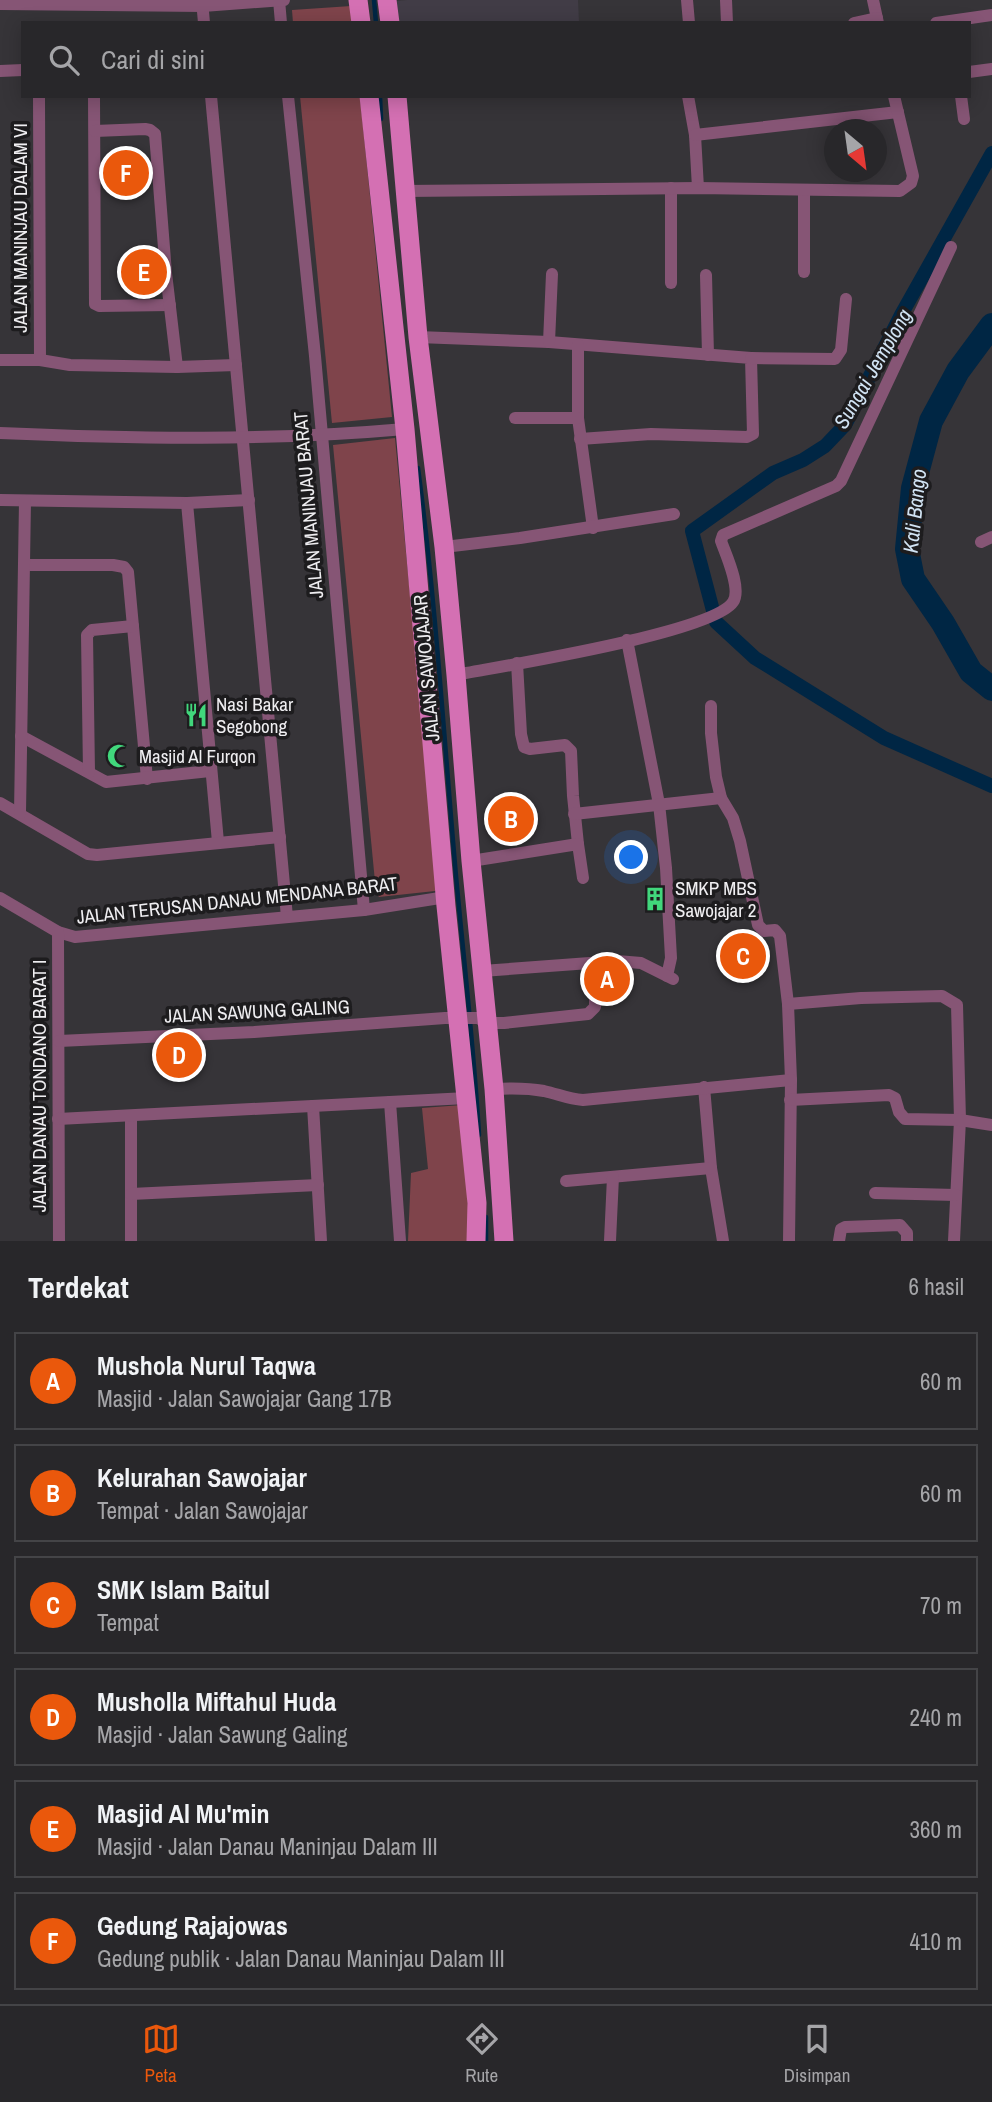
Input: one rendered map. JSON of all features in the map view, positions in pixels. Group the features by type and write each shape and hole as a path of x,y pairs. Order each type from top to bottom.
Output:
{"main road":[{"path":"358,0 361,21"},
{"path":"387,0 390,21"},
{"name":"JALAN SAWOJAJAR","path":"369,98 405,429 434,597 458,903 460,1018 467,1098 482,1129 504,1241"},
{"name":"JALAN SAWOJAJAR","path":"397,98 418,337 444,547 434,597 456,675 471,861 458,903 482,971 483,1020 494,1089 482,1129 476,1241"}],"street":[{"path":"0,4 281,0 281,21"},
{"path":"687,0 689,21"},
{"path":"726,0 727,21"},
{"path":"873,0 878,20"},
{"path":"203,3 204,21"},
{"path":"948,21 992,15"},
{"path":"971,72 992,69"},
{"path":"0,71 21,70"},
{"name":"JALAN MANINJAU DALAM VI","path":"39,98 40,360"},
{"path":"94,98 95,304 170,305"},
{"path":"211,98 287,917"},
{"name":"JALAN MANINJAU BARAT","path":"288,98 322,436 364,910"},
{"path":"688,98 695,135 698,188"},
{"path":"404,191 671,188 900,191 906,188 913,176 894,98"},
{"path":"961,98 964,119"},
{"path":"695,135 898,112"},
{"path":"95,131 145,129 155,134 177,367"},
{"path":"671,188 671,283"},
{"path":"804,190 804,271"},
{"path":"456,675 627,640 706,620 725,609 733,602 737,591 721,541 723,535 836,486 841,481 951,247"},
{"path":"549,342 552,274"},
{"path":"706,275 708,355"},
{"path":"418,337 549,342 751,358 835,359 841,350 846,299"},
{"path":"578,345 578,418 593,528"},
{"path":"580,439 651,434 747,437 753,434 751,358"},
{"path":"0,360 40,360 70,365 236,365"},
{"path":"515,418 578,418"},
{"path":"0,433 99,438 244,438 322,436 405,429"},
{"path":"0,500 187,503 249,500"},
{"path":"20,813 25,501"},
{"path":"187,503 218,842"},
{"path":"444,547 593,528 674,514"},
{"path":"24,565 124,567 130,578 146,779"},
{"path":"89,772 87,635 92,630 133,626"},
{"path":"482,971 595,962 641,963 670,977 666,868 659,804 627,640"},
{"path":"517,663 522,744 527,749 565,745 572,751 574,814 583,878"},
{"path":"711,706 713,762 721,798 737,830 759,928 764,931 775,930 780,936 788,1004 791,1080 789,1241"},
{"path":"21,736 106,782 210,771"},
{"path":"574,814 721,798"},
{"path":"0,803 88,854 280,837"},
{"path":"471,861 578,844"},
{"name":"JALAN TERUSAN DANAU MENDANA BARAT","path":"0,898 58,932 75,937 458,903"},
{"name":"JALAN DANAU TONDANO BARAT I","path":"58,932 59,1241"},
{"name":"JALAN SAWUNG GALING","path":"59,1041 460,1018 483,1020 588,1014 594,1007 595,962"},
{"path":"788,1004 942,996 957,1004 960,1120 956,1241"},
{"path":"494,1089 536,1090 562,1098 583,1100 791,1080"},
{"path":"704,1087 711,1168 723,1241"},
{"path":"790,1100 889,1095 895,1098 898,1112 905,1119 960,1120 992,1125"},
{"path":"58,1119 467,1098"},
{"path":"390,1102 400,1241"},
{"path":"313,1106 321,1241"},
{"path":"131,1116 131,1241"},
{"path":"566,1181 711,1168"},
{"path":"610,1241 614,1177"},
{"path":"131,1194 318,1185"},
{"path":"875,1193 956,1195"},
{"path":"839,1241 841,1229 845,1227 900,1225 907,1233 907,1241"}],"shaded area":[{"path":"578,0 579,21 398,21 396,1"},
{"path":"351,6 353,21 293,21 292,10"},
{"path":"300,98 360,98 392,417 332,423"},
{"path":"395,438 438,887 435,891 379,897 376,892 333,445"},
{"path":"462,1105 470,1241 408,1241 411,1173 428,1169 422,1108"}],"waterway":[{"path":"374,0 376,21"},
{"path":"380,98 381,119"},
{"name":"Sungai Jemplong","path":"992,153 901,315 845,425 825,446 803,460 773,473 692,531 716,622 755,658 884,738 992,786"},
{"name":"Kali Bango","path":"992,325 958,371 931,421 913,488 907,549 913,579 943,623 971,672 992,689"},
{"path":"418,468 435,621 479,1135"},
{"path":"486,1217 486,1241"}],"place":[{"name":"Gedung Rajajowas","path":"126,173"},
{"name":"Masjid Al Mu'min","path":"144,272"},
{"name":"Nasi Bakar Segobong","path":"196,715"},
{"name":"Masjid Al Furqon","path":"119,756"},
{"name":"Kelurahan Sawojajar","path":"511,819"},
{"name":"SMKP MBS Sawojajar 2","path":"655,899"},
{"name":"SMK Islam Baitul","path":"743,956"},
{"name":"Mushola Nurul Taqwa","path":"607,979"},
{"name":"Musholla Miftahul Huda","path":"179,1055"}]}
